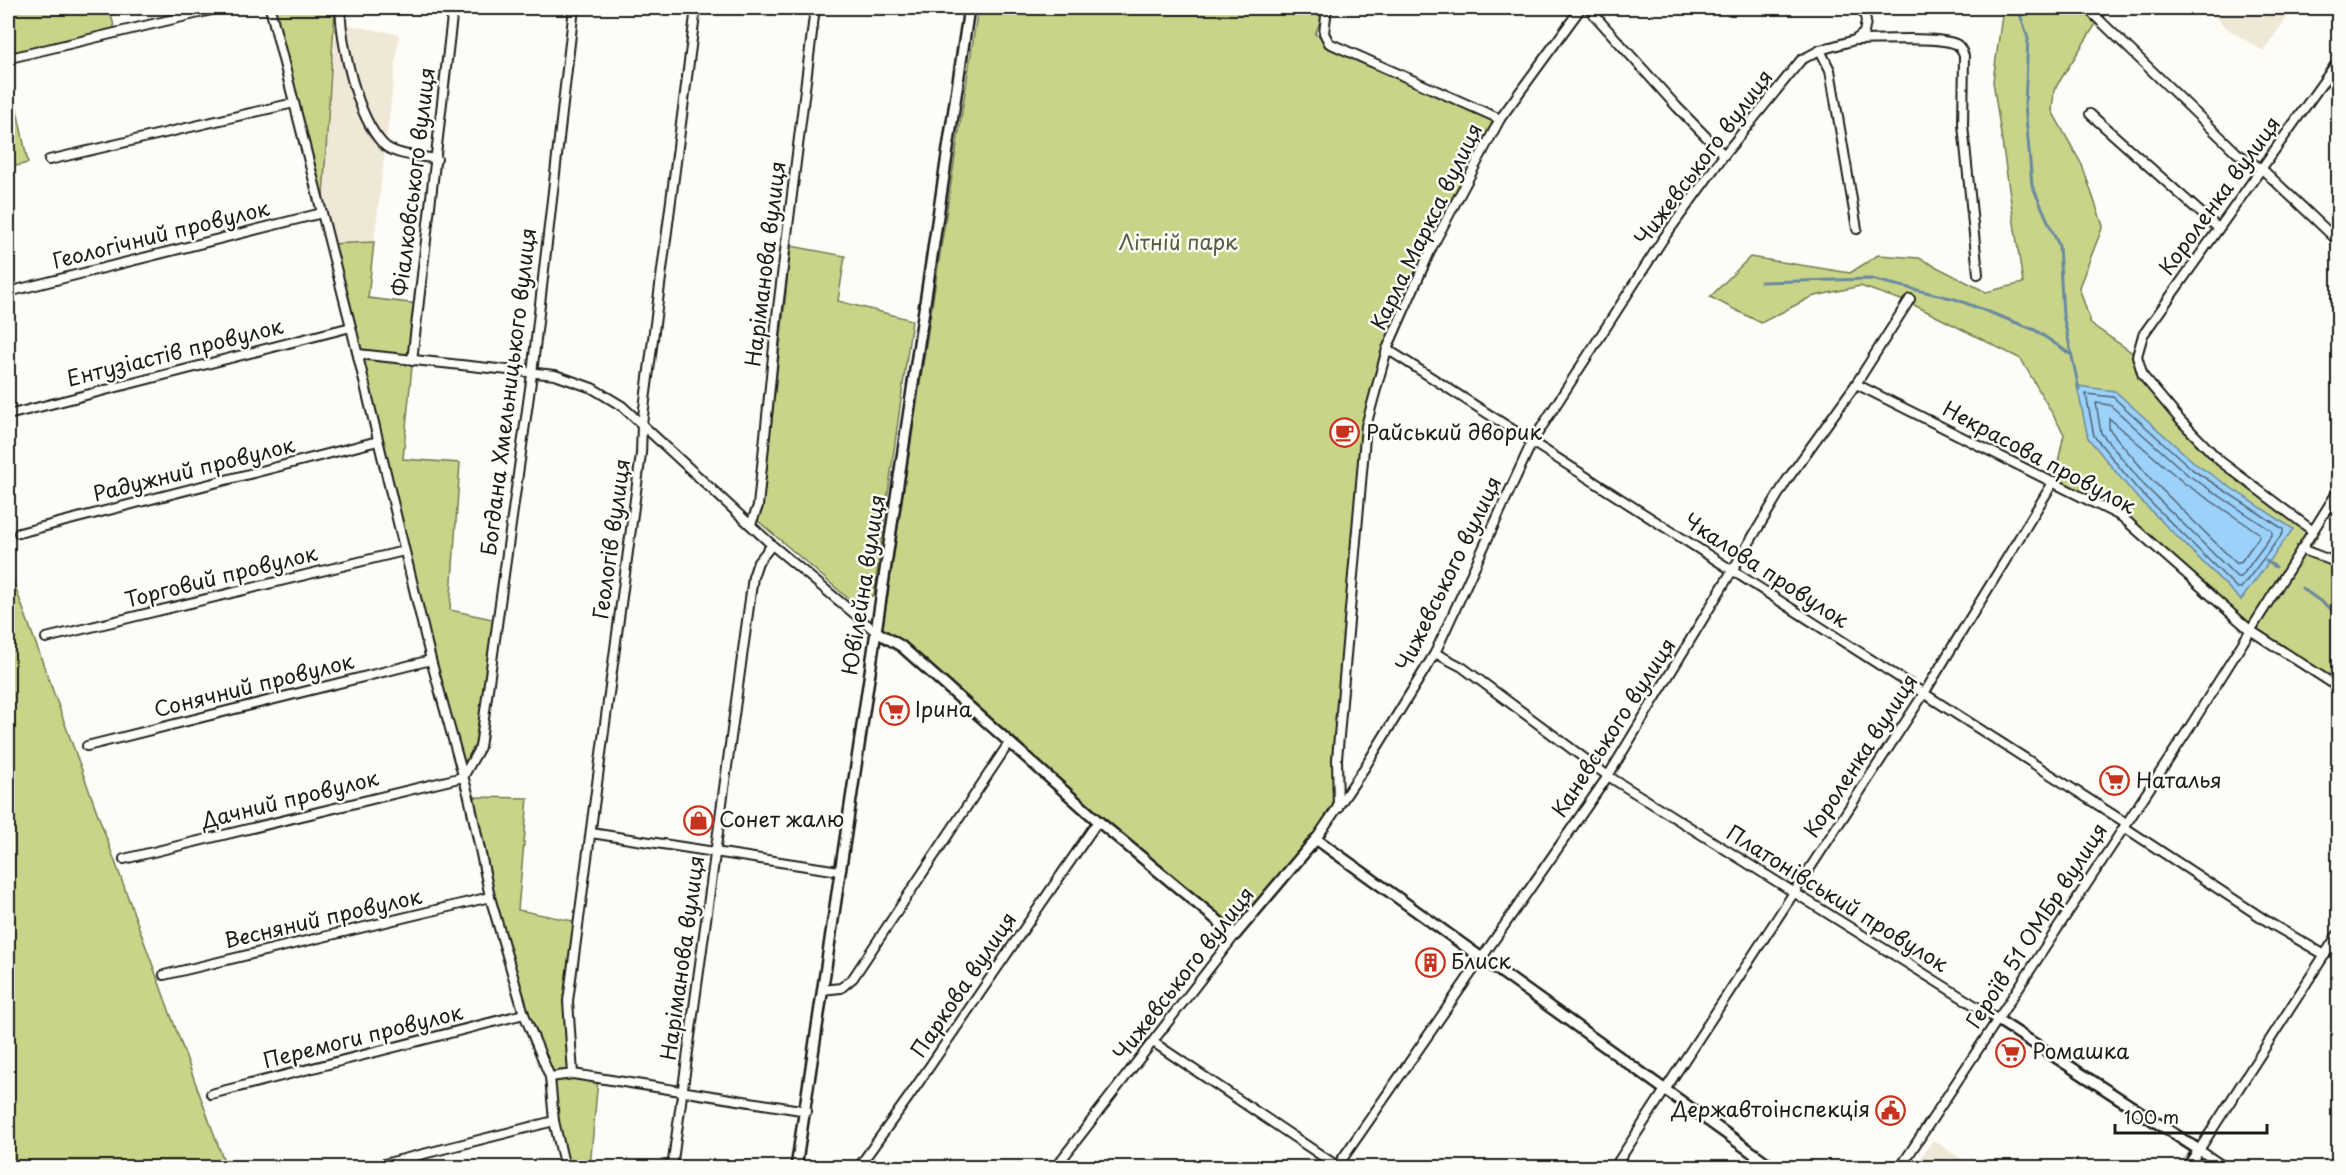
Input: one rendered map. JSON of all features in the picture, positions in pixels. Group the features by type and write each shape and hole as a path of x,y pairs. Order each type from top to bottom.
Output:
{"street":[{"path":"10,58 220,8"},
{"path":"270,8 358,354 454,752 464,777 490,897 524,1014 550,1077 554,1121 565,1167"},
{"path":"340,8 341,30 360,107 384,146 398,152 437,159"},
{"name":"Фіалковського вулиця","path":"412,361 453,8"},
{"name":"Богдана Хмельницького вулиця","path":"464,777 480,747 532,374 574,8"},
{"name":"Геологів вулиця","path":"573,1074 568,1001 641,454 642,424 696,8"},
{"name":"Наріманова вулиця","path":"751,524 758,506 777,316 815,8"},
{"name":"Ювілейна вулиця","path":"796,1167 807,1111 839,871 969,8"},
{"path":"1327,8 1324,33 1329,43 1500,119"},
{"name":"Карла Маркса вулиця","path":"1338,810 1337,759 1366,426 1387,349 1432,247 1500,119 1581,8"},
{"path":"1588,8 1677,107 1724,155"},
{"path":"1855,40 1864,33 1866,21 1863,8"},
{"path":"2087,8 2237,153 2262,169 2338,241"},
{"name":"Чижевського вулиця","path":"1055,1167 1235,935 1338,810 1435,653 1533,442 1663,239 1724,155 1801,60 1820,50 1855,40 1935,41 1955,44 1961,48 1964,56 1963,125 1978,274"},
{"path":"1820,50 1830,69 1857,229"},
{"name":"Короленка вулиця","path":"2313,531 2220,461 2181,421 2143,376 2137,356 2143,335 2338,61"},
{"path":"49,160 294,103"},
{"path":"2090,114 2218,228"},
{"name":"Геологічний провулок","path":"8,292 322,213"},
{"name":"Каневського вулиця","path":"1338,1167 1481,956 1608,776 1734,572 1787,480 1856,384 1910,299"},
{"name":"Ентузіастів провулок","path":"8,415 351,327"},
{"name":"Чкалова провулок","path":"1387,349 2125,825 2273,925 2327,952 2338,954"},
{"path":"358,354 555,375 592,388 622,406 772,545 875,631 902,646 1098,821 1235,935"},
{"name":"Некрасова провулок","path":"1856,384 2122,517 2250,630 2338,687"},
{"name":"Радужний провулок","path":"19,533 378,441"},
{"name":"Короленка вулиця","path":"1614,1167 1923,695 2054,481"},
{"name":"Героїв 51 ОМБр вулиця","path":"1900,1167 2125,825 2338,491"},
{"name":"Наріманова вулиця","path":"672,1167 753,577 758,562 772,545"},
{"path":"2301,549 2338,563"},
{"name":"Торговий провулок","path":"46,638 404,551"},
{"name":"Платонівський провулок","path":"1435,653 1462,667 1608,776 1998,1020 2226,1167"},
{"name":"Сонячний провулок","path":"87,746 431,660"},
{"path":"822,990 841,988 853,978 1009,742"},
{"name":"Дачний провулок","path":"124,859 464,777"},
{"name":"Паркова вулиця","path":"858,1167 1098,821"},
{"path":"591,833 839,871"},
{"path":"1316,839 1774,1167"},
{"name":"Весняний провулок","path":"164,975 490,897"},
{"path":"2187,1167 2338,934"},
{"name":"Перемоги провулок","path":"211,1094 524,1014"},
{"path":"1153,1042 1338,1167"},
{"path":"550,1077 573,1074 807,1111"},
{"path":"368,1167 554,1121"}],"shaded area":[{"path":"2206,8 2294,8 2263,51 2225,27"},
{"path":"336,23 399,34 374,242 330,244 322,213"},
{"path":"1933,1140 1973,1167 1914,1167"}],"green space":[{"path":"8,8 109,8 116,33 8,57"},
{"path":"270,8 335,8 322,213"},
{"name":"Літній парк","path":"978,8 1326,8 1315,34 1500,119 1432,247 1387,349 1366,426 1337,759 1338,810 1235,935 977,711 881,636"},
{"path":"1997,8 2087,8 2099,19 2054,90 2052,111 2082,165 2103,226 2079,287 2091,324 2137,356 2138,366 2220,461 2272,501 2320,532 2311,546 2338,565 2338,684 2272,639 2250,630 2122,517 2054,481 2064,434 2021,359 1910,303 1860,286 1811,297 1761,323 1710,297 1750,257 1850,273 1878,255 1919,258 1986,292 2023,283 1993,81 2002,15"},
{"path":"8,67 28,163 8,168"},
{"path":"374,242 368,298 418,304 403,459 460,463 450,610 497,620 480,747 463,777 330,244"},
{"path":"791,246 845,256 838,301 912,320 874,595 863,600 850,600 757,520 762,510"},
{"path":"8,567 226,1167 8,1167"},
{"path":"469,797 528,798 518,910 578,922 568,1001 573,1074 598,1079 590,1167 565,1167 550,1077 524,1014 490,897"}],"water":[{"path":"2077,386 2115,391 2197,465 2293,529 2241,600 2134,494 2088,438"}],"waterway":[{"path":"2018,8 2028,38 2025,105 2032,185 2059,246 2063,315 2079,389"},
{"path":"1761,282 1871,279 1955,299 2035,330 2070,354"},
{"path":"2266,561 2276,567"},
{"path":"2302,588 2338,614"}],"place":[{"name":"Райський дворик","path":"1345,433"},
{"name":"Ірина","path":"894,710"},
{"name":"Наталья","path":"2115,781"},
{"name":"Сонет жалю","path":"698,820"},
{"name":"Блиск","path":"1430,962"},
{"name":"Ромашка","path":"2011,1052"},
{"name":"Державтоінспекція","path":"1891,1110"}]}
